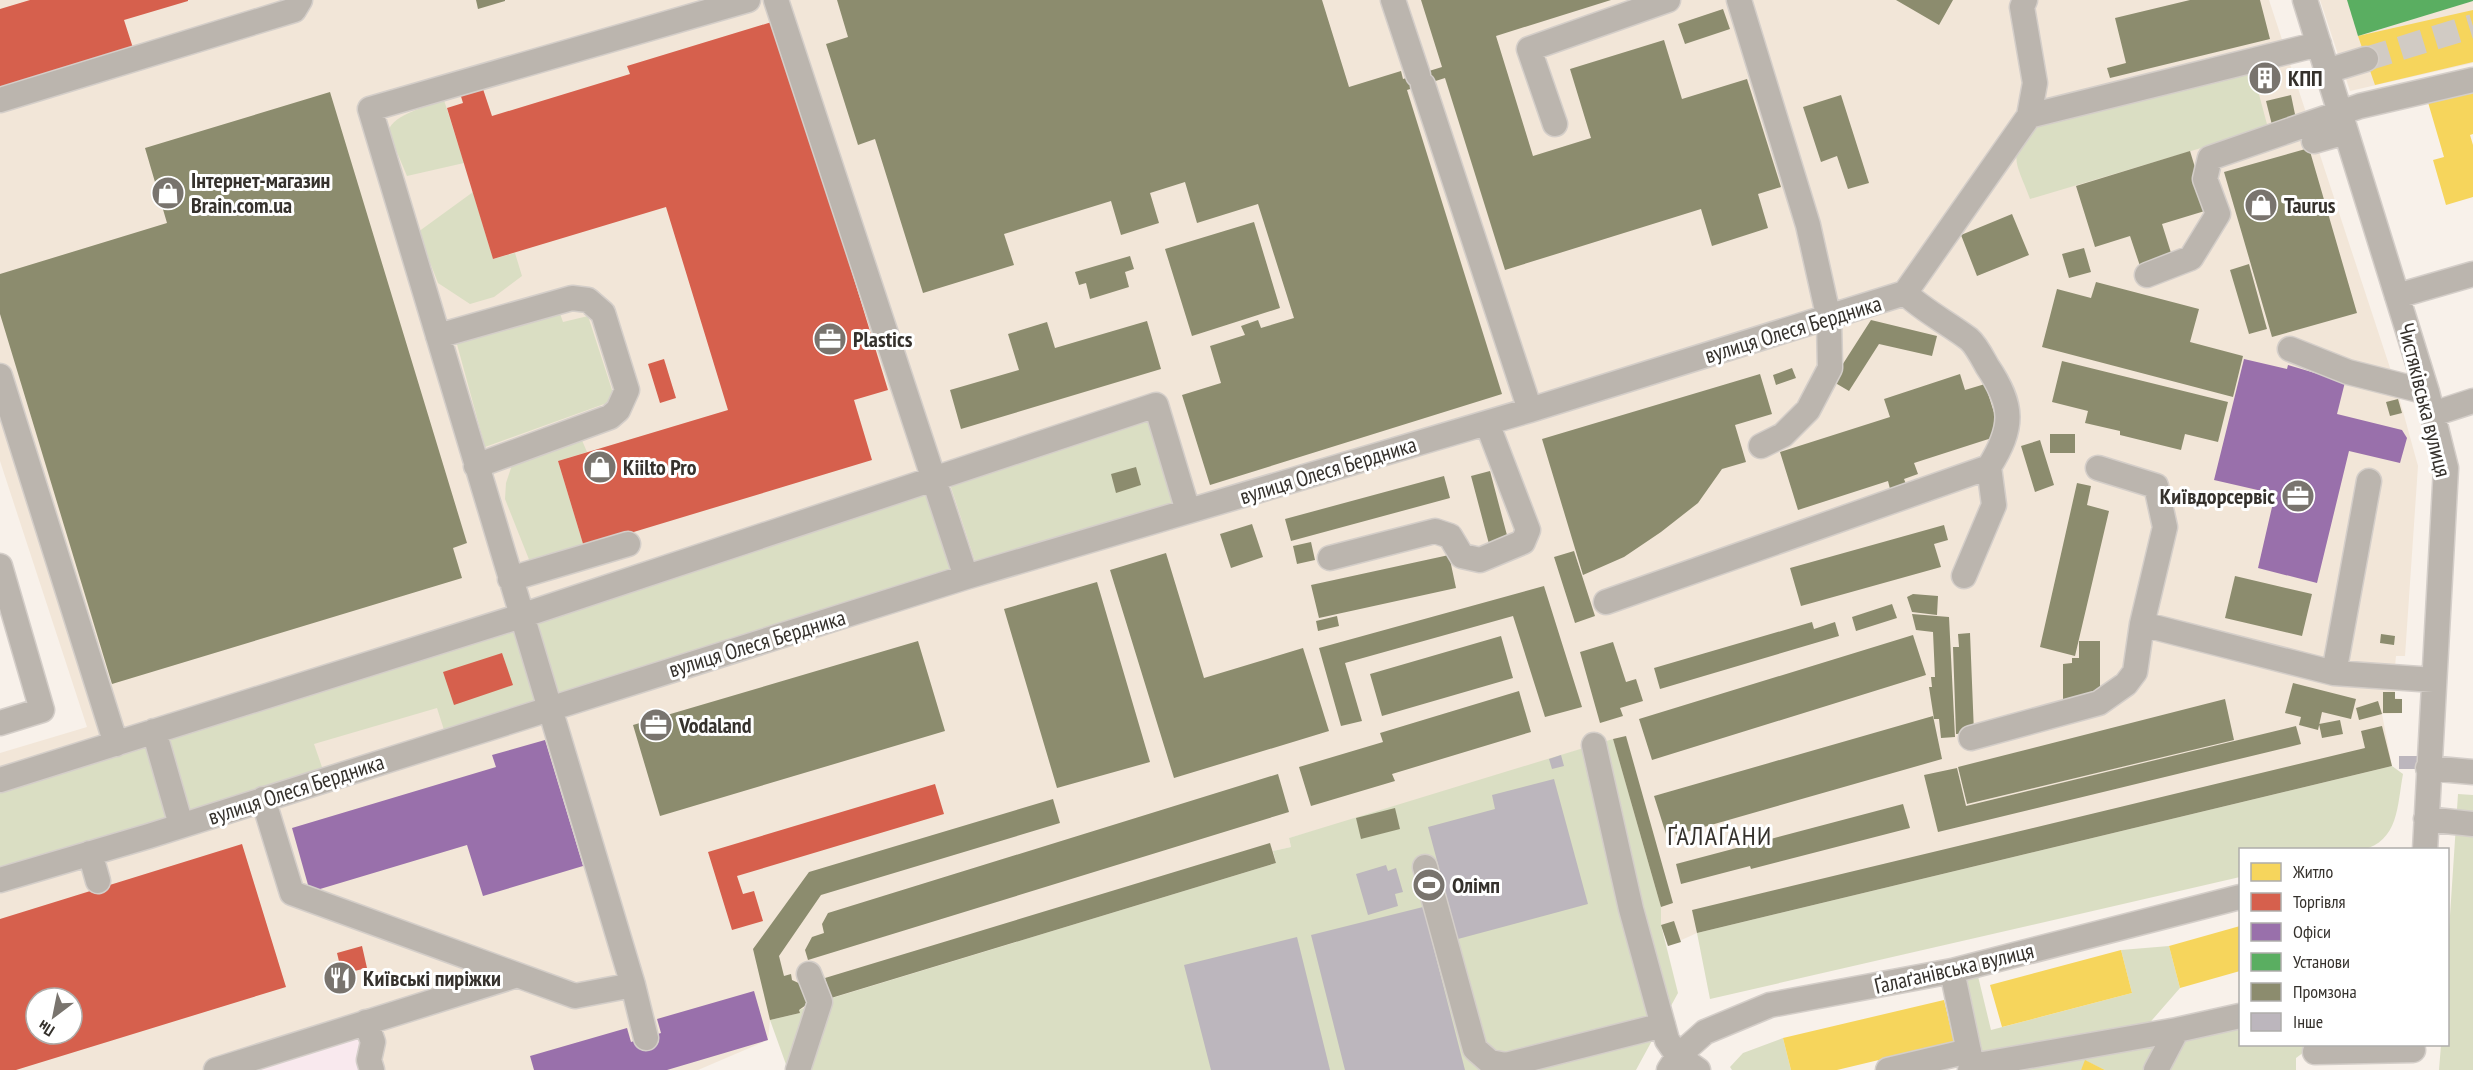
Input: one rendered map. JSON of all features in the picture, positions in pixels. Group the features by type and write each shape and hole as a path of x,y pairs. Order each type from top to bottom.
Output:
{"street":[{"path":"0,100 294,9 300,0"},
{"path":"646,1038 633,985 370,110 748,0"},
{"path":"776,0 966,577"},
{"path":"1393,0 1530,410"},
{"path":"1555,124 1529,50 1668,0"},
{"path":"1739,0 1808,225 1829,319 1830,368 1808,410 1783,435 1761,446"},
{"path":"2025,0 2022,7 2044,80 2029,116"},
{"name":"Чистяківська вулиця","path":"2305,0 2430,403 2448,480 2424,848"},
{"path":"2029,116 2319,44"},
{"path":"2327,71 2366,59"},
{"path":"2314,141 2343,123 2360,106 2473,80"},
{"name":"вулиця Олеся Бердника","path":"0,880 182,825 966,577 1530,410 1829,319 1905,293 2029,116"},
{"path":"2147,275 2191,258 2218,214 2205,179 2210,158 2343,123"},
{"path":"2397,296 2473,274"},
{"path":"1905,293 1920,308 1971,341 1998,382 2009,417 2003,444 1989,467 1994,505 1964,576"},
{"path":"438,336 572,298 588,300 603,313 627,390 618,410 610,417 476,466"},
{"path":"2290,349 2430,403 2473,401"},
{"path":"0,376 116,744"},
{"path":"0,780 521,616 932,477 1156,405 1188,512"},
{"path":"1330,558 1435,531 1450,536 1462,556 1480,560 1523,542 1528,530 1487,423"},
{"path":"1606,602 1989,467"},
{"path":"1971,738 2099,703 2126,684 2135,672 2142,624 2164,528 2156,486 2098,468"},
{"path":"2334,673 2369,481"},
{"path":"510,579 628,544"},
{"path":"0,566 42,710 0,723"},
{"path":"2142,624 2334,673 2434,680"},
{"name":"вулиця Олеся Бердника","path":"154,731 182,825"},
{"path":"1594,745 1631,909 1674,1063 1698,1070"},
{"path":"2428,768 2473,772"},
{"path":"263,799 292,893 514,976 575,996 633,985"},
{"path":"2426,819 2473,825"},
{"path":"90,853 98,881"},
{"path":"1425,867 1475,1049 1490,1062 1506,1065 1662,1025"},
{"name":"Ґалаґанівська вулиця","path":"1674,1063 1705,1032 1770,1005 1952,971 2239,898"},
{"path":"1952,971 1970,1062"},
{"path":"798,1070 820,1002 809,974"},
{"path":"216,1070 514,976"},
{"path":"1888,1070 1970,1062 2177,1030 2239,1016"},
{"path":"366,1022 373,1042 369,1060 372,1070"},
{"path":"2156,1070 2177,1030"},
{"path":"2315,1056 2413,1055"}],"shaded area":[{"path":"0,0 2269,0 2396,386 2418,466 2405,656 2396,656 2394,676 2395,698 2402,699 2402,713 2382,714 2392,766 1697,933 1668,946 1661,925 1661,907 1594,745 1395,808 1289,838 1291,847 1273,851 1276,863 832,998 800,1010 800,1013 770,1020 768,1040 698,1070 384,1070 372,1033 252,1070 0,1070 0,753 87,727 0,461"},
{"path":"2320,0 2473,0 2473,63 2350,91"},
{"path":"372,1032 384,1070 252,1070"}],"green space":[{"path":"2253,72 2268,128 2030,199 2018,169 2017,154 2023,136 2031,126"},
{"path":"444,100 464,163 407,176 388,131 404,115"},
{"path":"473,192 493,259 515,253 522,276 494,297 470,304 438,283 418,232"},
{"path":"558,308 563,322 588,316 613,393 607,403 485,447 455,337"},
{"path":"1150,418 1174,505 976,564 949,481"},
{"path":"581,438 587,452 558,461 584,547 530,562 505,499 506,483 512,465"},
{"path":"925,489 952,570 555,696 531,621"},
{"path":"516,627 536,703 444,730 437,708 314,744 323,770 189,813 167,736"},
{"name":"Олімп","path":"1613,739 1661,907 1661,925 1678,993 1636,1070 788,1070 770,1020 800,1013 799,1010 832,998 1276,863 1273,851 1291,847 1289,838"},
{"path":"146,744 172,819 0,870 0,787"},
{"path":"2392,766 2403,774 2397,810 2390,830 2383,839 2367,848 2239,848 2239,877 1710,999 1697,933"},
{"path":"2458,794 2473,795 2473,1070 2439,1070 2441,1046 2449,1046 2449,931"},
{"path":"2169,946 2180,988 2146,1027 1977,1061 1961,977 1977,972 1991,1030 2132,993 2121,950"},
{"path":"2239,1023 2239,1046 2308,1046 2308,1049 2296,1058 2296,1070 2164,1070 2182,1035"},
{"path":"1783,1038 1791,1070 1732,1070 1730,1067 1743,1053"},
{"path":"2164,1039 2146,1070 2105,1070 2086,1061 2081,1070 1981,1070"}],"building: Житло":[{"path":"2473,10 2473,62 2375,85 2358,36"},
{"path":"2473,86 2473,134 2470,135 2473,145 2473,197 2446,205 2433,160 2444,157 2427,99"},
{"path":"2239,926 2239,971 2180,988 2169,946"},
{"path":"2121,950 2132,993 2002,1027 1990,985"},
{"path":"1944,1000 1954,1042 1837,1070 1791,1070 1783,1038"},
{"path":"2085,1060 2105,1070 2081,1070"}],"building: Торгівля":[{"path":"30,0 188,1 124,20 133,48 0,89 0,9"},
{"path":"775,21 888,390 854,400 872,460 584,547 558,461 728,410 666,207 493,259 447,108 463,103 460,93 482,86 492,116 630,74 627,66"},
{"path":"664,359 676,398 660,403 648,364"},
{"path":"502,653 513,685 454,705 443,672"},
{"path":"935,784 944,814 737,876 743,894 754,891 763,921 732,930 708,852"},
{"path":"242,844 286,987 16,1070 0,1070 0,919"},
{"path":"362,946 367,968 342,974 337,953"}],"building: Офіси":[{"path":"2244,359 2287,369 2288,365 2345,382 2337,414 2402,430 2407,438 2400,463 2349,451 2317,583 2258,568 2275,494 2214,480"},
{"path":"545,740 583,866 483,896 467,845 310,892 292,828 496,767 492,755"},
{"path":"754,991 768,1040 667,1070 534,1070 530,1056 627,1028 631,1042 661,1033 657,1019"}],"building: Установи":[{"path":"2347,0 2473,0 2473,1 2358,36"}],"building: Промзона":[{"path":"476,0 505,0 505,1 478,9"},
{"path":"837,0 1322,0 1349,87 1401,71 1403,79 1442,67 1421,0 1611,0 1496,36 1533,156 1591,138 1570,69 1664,40 1682,99 1747,79 1781,187 1758,194 1768,228 1712,246 1701,209 1505,270 1445,78 1407,90 1502,394 1210,485 1182,395 1221,383 1210,346 1245,335 1241,326 1258,320 1261,328 1294,318 1258,204 1197,223 1185,182 1150,193 1159,223 1121,235 1111,201 1004,234 1014,265 923,293 875,139 858,145 826,44 848,37"},
{"path":"1896,0 1953,0 1939,25"},
{"path":"2190,0 2260,0 2270,39 2110,78 2107,68 2126,63 2115,18"},
{"path":"1723,9 1730,29 1685,44 1678,24"},
{"name":"КПП","path":"2273,67 2277,84 2257,89 2253,72"},
{"path":"330,92 467,543 453,548 462,578 112,684 0,314 0,274 167,223 145,148"},
{"path":"1841,95 1869,183 1848,189 1837,156 1821,162 1803,107"},
{"path":"2291,95 2296,119 2272,125 2266,101"},
{"path":"2309,148 2357,313 2272,337 2224,172"},
{"path":"2190,151 2208,210 2162,224 2172,256 2140,266 2130,236 2095,247 2076,186"},
{"path":"2012,214 2029,255 1977,276 1961,235"},
{"path":"1254,222 1280,308 1192,336 1165,249"},
{"path":"2084,248 2091,272 2069,278 2062,254"},
{"path":"1130,256 1134,269 1125,272 1129,287 1090,299 1086,283 1079,285 1075,272"},
{"path":"2249,264 2267,329 2249,334 2230,270"},
{"path":"2096,282 2199,309 2190,342 2243,356 2233,397 2042,347 2057,289 2091,298"},
{"path":"1871,320 1937,336 1932,356 1879,344 1849,391 1832,381"},
{"path":"1147,321 1161,369 961,429 950,390 1019,370 1008,334 1047,322 1055,348"},
{"path":"2062,361 2228,402 2218,442 2185,434 2181,450 2120,435 2120,431 2085,423 2088,411 2052,402"},
{"path":"1792,368 1796,378 1776,385 1773,375"},
{"path":"1760,374 1772,414 1735,425 1746,462 1722,469 1698,503 1661,532 1624,557 1583,575 1542,439"},
{"path":"1960,374 1965,390 1985,384 2001,435 1914,463 1918,474 1904,479 1906,484 1890,489 1888,481 1798,510 1780,452 1890,417 1884,399"},
{"path":"2398,399 2402,413 2390,416 2386,402"},
{"path":"2050,434 2075,434 2075,453 2050,453"},
{"path":"2040,440 2054,485 2035,492 2021,446"},
{"path":"1136,467 1141,485 1116,493 1111,474"},
{"path":"1490,471 1508,539 1489,544 1471,476"},
{"path":"1444,476 1450,498 1291,541 1285,519"},
{"path":"2077,483 2091,486 2087,505 2109,511 2075,656 2040,647"},
{"path":"1252,524 1263,557 1231,568 1220,534"},
{"path":"1944,525 1948,540 1934,544 1941,567 1801,606 1790,568"},
{"path":"1311,542 1315,560 1297,564 1293,546"},
{"path":"1574,551 1595,616 1575,623 1554,557"},
{"path":"1166,553 1204,678 1303,648 1329,731 1174,778 1110,570"},
{"path":"1449,555 1456,588 1319,618 1311,585"},
{"path":"2235,576 2312,594 2302,636 2225,618"},
{"path":"1097,582 1150,762 1057,788 1004,609"},
{"path":"1544,586 1582,707 1545,717 1513,616 1345,663 1362,721 1341,726 1319,648"},
{"path":"1913,594 1938,596 1937,615 1912,612 1907,597"},
{"path":"1892,604 1897,618 1856,631 1852,617"},
{"path":"1912,614 1949,617 1955,737 1941,738 1939,719 1934,719 1929,687 1932,687 1931,677 1935,677 1933,632 1916,630"},
{"path":"1337,616 1339,626 1318,631 1316,621"},
{"path":"1812,622 1814,629 1835,622 1839,636 1660,689 1654,668"},
{"path":"1970,633 1974,733 1956,734 1953,647 1959,647 1958,634"},
{"path":"2381,634 2395,636 2394,645 2380,643"},
{"path":"1913,635 1926,675 1652,760 1639,719"},
{"path":"1501,636 1513,678 1382,716 1370,674"},
{"path":"918,641 945,731 660,816 633,725"},
{"path":"2079,641 2100,641 2100,699 2063,699 2063,664 2072,663 2072,658 2079,658"},
{"path":"1613,642 1626,682 1636,679 1643,701 1620,708 1623,716 1600,723 1580,652"},
{"path":"2293,683 2356,699 2351,719 2322,712 2318,730 2299,725 2301,717 2285,713"},
{"path":"1519,691 1531,732 1392,774 1395,781 1311,806 1299,767 1383,742 1380,733"},
{"path":"2383,692 2395,692 2395,699 2402,699 2402,713 2383,713"},
{"path":"2225,699 2234,740 1967,804 1958,767"},
{"path":"2378,701 2382,714 2359,720 2356,708"},
{"path":"1933,716 1942,759 1676,835 1675,831 1666,834 1654,796"},
{"path":"2340,720 2343,734 2322,738 2319,724"},
{"path":"2296,726 2301,744 1938,832 1924,775 1957,768 1966,806"},
{"path":"2382,726 2392,766 1697,933 1692,910 2365,748 2361,731"},
{"path":"1626,736 1673,903 1661,907 1613,739"},
{"path":"1278,774 1289,812 808,960 805,950 812,937 824,933 822,924 828,913"},
{"path":"1053,799 1060,823 821,895 779,956 784,976 791,974 792,980 805,986 813,1000 799,1010 800,1013 770,1020 753,949 809,872"},
{"path":"1903,804 1910,828 1751,869 1750,866 1681,884 1676,864"},
{"path":"1395,808 1400,829 1361,839 1356,818"},
{"path":"1270,843 1276,863 831,998 825,978"},
{"path":"1674,921 1681,942 1668,946 1661,925"}],"building: Інше":[{"path":"1561,755 1564,766 1552,769 1549,759"},
{"path":"2399,756 2417,756 2417,769 2399,769"},
{"path":"1554,779 1588,904 1458,939 1428,827 1495,809 1492,795"},
{"path":"1386,865 1388,871 1396,868 1403,892 1395,894 1398,906 1368,915 1356,874"},
{"path":"1423,907 1465,1070 1345,1070 1311,935"},
{"path":"1297,937 1330,1070 1211,1070 1184,965"}],"tunnel":[{"path":"2366,59 2473,26"}],"place":[{"name":"КПП","path":"2265,78"},
{"name":"Інтернет-магазин Brain.com.ua","path":"168,193"},
{"name":"Taurus","path":"2261,205"},
{"name":"Plastics","path":"830,339"},
{"name":"Kiilto Pro","path":"600,467"},
{"name":"Київдорсервіс","path":"2298,496"},
{"name":"Vodaland","path":"656,725"},
{"name":"Олімп","path":"1429,885"},
{"name":"Київські пиріжки","path":"340,978"}],"district":[{"name":"ҐАЛАҐАНИ","path":"1720,836"}]}
